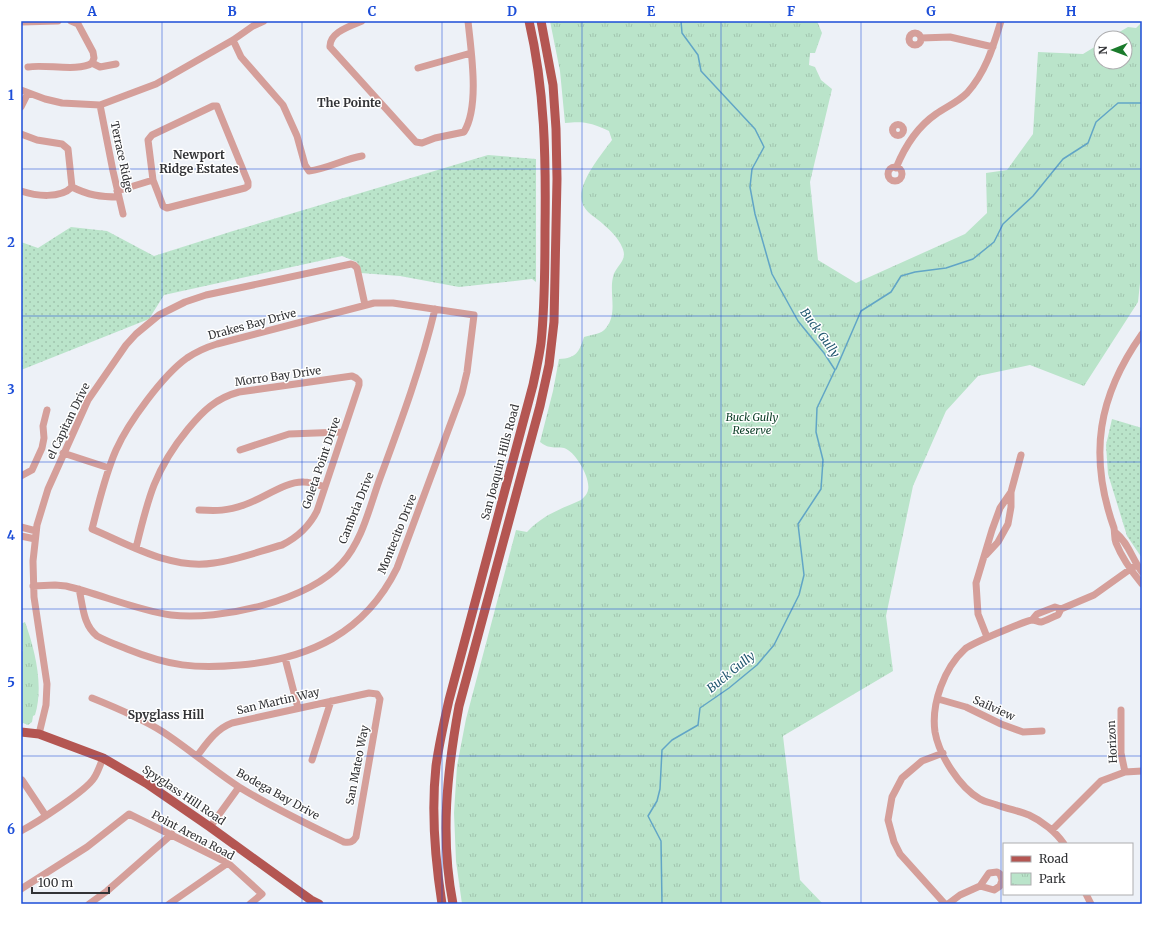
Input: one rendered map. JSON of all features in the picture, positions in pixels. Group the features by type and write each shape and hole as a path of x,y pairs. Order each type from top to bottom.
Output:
{"main road":[{"name":"San Joaquin Hills Road","path":"442,904 435,850 434,824 438,760 449,700 533,385 540,346 544,310 545,138 540,79 529,21"},
{"path":"453,904 447,868 446,825 449,764 454,734 459,706 540,406 549,365 554,322 557,179 556,129 553,86 541,21"},
{"name":"Spyglass Hill Road","path":"21,732 39,734 103,758 146,783 210,826 313,903"}],"street":[{"path":"21,22 58,21"},
{"path":"28,67 80,67 87,66 92,63 94,58 92,52 78,24 72,21"},
{"path":"21,107 23,91 62,103 100,105 156,84 233,40 253,26 264,21"},
{"path":"362,21 350,24 333,37 330,47 416,142 422,143 435,138 464,132 469,125 473,93 468,21"},
{"path":"896,168 910,139 921,126 966,93 980,76 990,58 1001,21"},
{"path":"921,38 936,36 950,37 993,46"},
{"path":"233,40 242,57 283,105 297,136 305,164 309,171 318,170 348,158 362,156"},
{"path":"418,68 471,53"},
{"path":"92,63 100,67 116,64"},
{"name":"Terrace Ridge","path":"100,105 123,214"},
{"path":"213,106 217,106 248,182 248,186 166,208 163,206 153,180 148,140 152,135 213,106"},
{"path":"903,133 910,139"},
{"path":"21,134 37,140 62,144 68,149 72,184 66,192 50,195 32,194 21,191"},
{"path":"72,184 82,192 103,197 118,194 153,180"},
{"name":"el Capitan Drive","path":"39,734 46,705 47,684 33,586 35,539 40,513 63,453 83,410 101,380 126,345 136,334 159,315 185,302 206,295 351,264 357,268 365,305"},
{"name":"Drakes Bay Drive","path":"92,529 109,468 126,430 170,373 196,352 217,344 365,305 379,303 393,303 474,315"},
{"name":"Cambria Drive","path":"33,586 55,585 79,589 171,615 204,616 220,614 276,601 308,588 330,575 344,562 359,538 416,380 435,309"},
{"name":"Montecito Drive","path":"79,589 85,619 93,633 101,638 155,660 181,666 207,668 256,664 285,658 323,644 348,628 374,605 397,568 462,393 467,372 474,315"},
{"path":"1142,334 1122,364 1113,383 1102,423 1100,445 1100,468 1103,493 1115,532 1122,537 1133,567 1142,584"},
{"name":"Goleta Point Drive","path":"92,529 163,559 188,564 225,561 282,545 296,538 309,525 317,511 359,385 359,381 356,378 352,376 347,377"},
{"name":"Morro Bay Drive","path":"136,548 147,502 161,467 177,442 212,403 239,392 347,377"},
{"path":"21,476 32,470 39,454 43,442 43,426 47,410"},
{"path":"240,450 289,434 343,432"},
{"path":"63,453 109,468"},
{"path":"985,556 998,542 1008,524 1011,507 1011,492 1021,455"},
{"path":"199,510 221,511 235,508 258,500 292,483 305,482 325,487"},
{"path":"987,637 978,614 976,583 1000,508 1011,492"},
{"path":"21,527 36,531"},
{"path":"21,536 35,539"},
{"path":"1133,567 1142,572"},
{"path":"1032,620 1040,622 1058,615 1061,609 1094,595 1133,567"},
{"path":"1061,609 1055,607 1037,614 1032,620 987,637 966,648 953,664 942,682 935,718 936,733 942,753 951,770 964,787 980,799 1029,815 1052,830 1063,843"},
{"path":"285,658 298,708"},
{"name":"San Martin Way","path":"197,756 216,732 232,723 369,693 377,694"},
{"name":"San Mateo Way","path":"354,841 356,837 380,704 380,699 377,694"},
{"name":"Bodega Bay Drive","path":"92,698 147,722 239,787 289,815 344,842 349,843 354,841"},
{"name":"Sailview","path":"938,699 966,707 1001,724 1023,732 1042,731"},
{"path":"312,760 331,701"},
{"name":"Horizon","path":"1121,710 1121,753 1125,772"},
{"path":"942,753 922,761 902,778 892,797 888,820 894,842 900,854 946,904 960,895 980,886"},
{"path":"21,831 46,816 86,787 94,779 103,758"},
{"path":"1052,830 1101,781 1125,772 1142,771"},
{"path":"22,780 46,816"},
{"path":"210,826 239,787"},
{"name":"Point Arena Road","path":"21,889 87,848 130,814 228,863 262,894 250,904"},
{"path":"89,904 107,891 172,834"},
{"path":"169,904 228,863"},
{"path":"1086,895 1091,904"}],"green space":[{"name":"Buck Gully Reserve","path":"550,21 817,21 822,33 815,53 810,53 809,65 815,67 821,80 832,89 810,182 818,260 856,283 965,234 987,213 986,173 1007,170 1033,134 1038,52 1083,54 1093,48 1093,70 1133,70 1133,30 1123,30 1128,27 1136,28 1142,22 1142,264 1138,302 1084,386 1030,365 978,376 946,411 913,486 886,616 893,671 783,736 800,880 823,904 462,904 456,861 454,813 457,766 466,719 516,530 527,532 546,517 581,500 588,492 585,472 573,454 564,448 548,446 540,442 553,391 559,359 574,356 581,347 584,337 599,333 606,328 610,322 612,316 613,277 624,256 621,244 617,238 583,206 581,194 586,178 596,161 612,140 609,131 588,123 565,123 560,71"},
{"path":"488,155 536,159 536,282 532,279 459,287 400,276 361,273 357,262 342,256 164,295 149,319 21,370 21,242 38,248 71,227 107,231 154,256"},
{"path":"1112,419 1142,428 1142,558 1127,536 1108,474 1106,445"},
{"path":"25,622 35,656 39,692 38,704 32,722 28,725 23,723 21,726 21,652 23,651 21,648 21,624"}],"waterway":[{"name":"Buck Gully","path":"662,904 661,841 648,816 657,801 660,789 662,750 672,740 698,725 700,708 729,688 757,665 774,645 799,595 804,575 798,524 821,489 823,460 816,432 817,408 835,370 824,353 798,321 772,274 755,214 750,187 752,169 764,147 755,129 701,71 698,55 682,33 681,21"},
{"path":"836,369 861,311 891,292 901,276 915,272 946,268 973,259 994,242 1003,224 1033,196 1063,159 1088,143 1096,122 1118,103 1142,103"}],"district":[{"name":"The Pointe","path":"349,103"},
{"name":"Newport Ridge Estates","path":"199,162"},
{"name":"Spyglass Hill","path":"166,715"}]}
